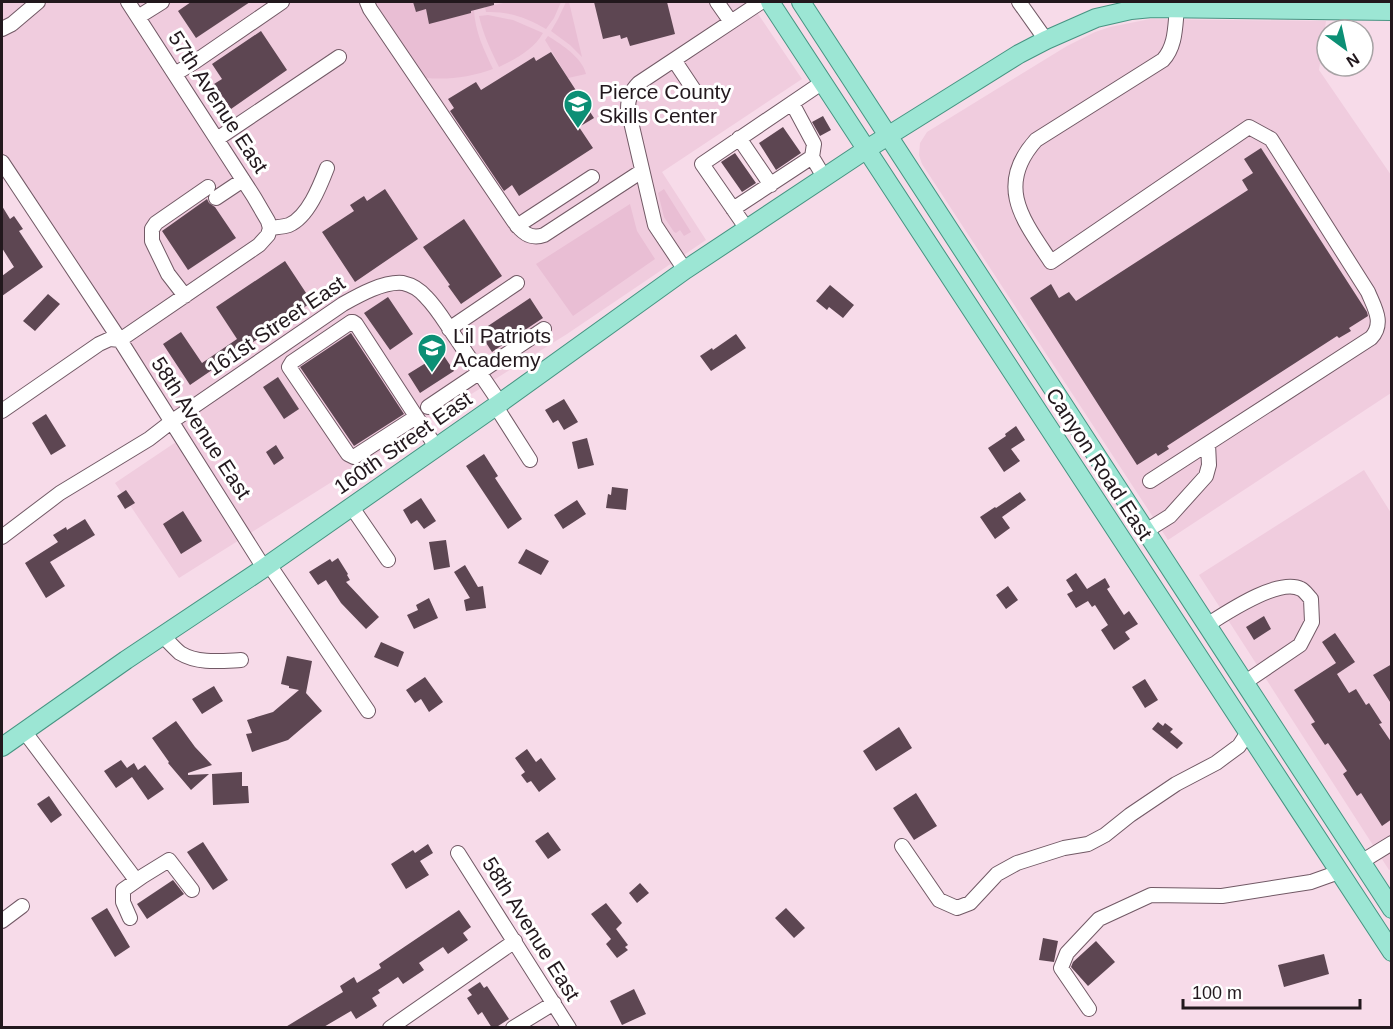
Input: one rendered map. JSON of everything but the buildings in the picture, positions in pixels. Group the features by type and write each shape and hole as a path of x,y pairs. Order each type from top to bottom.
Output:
{"main road":[{"name":"Canyon Road East","path":"770,2 1392,952"},
{"name":"Canyon Road East","path":"801,2 1392,909"},
{"name":"160th Street East","path":"2,747 264,568 685,270 867,149 1019,54 1096,18 1152,8 1392,11"}],"street":[{"path":"2,29 12,24 38,2"},
{"name":"57th Avenue East","path":"128,2 243,180 270,228"},
{"path":"138,17 162,2"},
{"path":"175,74 282,2"},
{"path":"367,2 517,226 528,236 544,235 642,171"},
{"path":"717,2 730,22"},
{"path":"685,270 655,225 628,109 628,100 639,83 761,2"},
{"path":"1019,2 1046,40"},
{"path":"1150,481 1371,338 1377,330 1379,321 1368,292 1271,139 1249,127 1051,262 1027,226 1018,207 1016,185 1020,165 1029,147 1036,140 1163,60 1171,50 1173,43 1177,8"},
{"path":"216,139 339,57"},
{"path":"674,60 694,90"},
{"path":"747,229 702,164 823,82"},
{"path":"792,103 814,144 812,157 824,177"},
{"path":"739,138 771,185"},
{"path":"733,210 812,157"},
{"name":"58th Avenue East","path":"2,162 120,340 264,568 274,572 368,711"},
{"path":"2,411 99,344 110,339 120,340 185,296 259,245 268,235 270,228 291,224 303,214 317,192 327,168"},
{"path":"517,226 592,177"},
{"path":"185,296 168,274 152,242 156,223 212,192 243,180"},
{"name":"161st Street East","path":"2,537 60,493 149,439 343,304 369,290 401,283 416,288 426,296 449,328"},
{"path":"517,283 449,328 479,372 530,460"},
{"path":"416,417 354,457 351,456 290,365 353,322 436,447"},
{"path":"428,406 544,329"},
{"path":"1146,531 1170,516 1206,476 1209,465 1208,444"},
{"path":"351,506 387,560"},
{"path":"1207,625 1260,594 1285,586 1300,588 1311,599 1312,622 1300,645 1244,683"},
{"path":"163,636 178,652 195,660 241,660"},
{"path":"24,731 136,880"},
{"path":"902,846 939,900 957,908 970,903 997,874 1017,863 1064,848 1088,844 1105,835 1176,784 1215,763 1239,746 1248,732"},
{"path":"1361,862 1392,843"},
{"name":"58th Avenue East","path":"458,853 569,1028"},
{"path":"130,918 123,902 123,890 169,860 192,890"},
{"path":"1089,1009 1061,968 1067,953 1099,919 1150,895 1222,896 1311,882 1339,872"},
{"path":"2,921 22,906"},
{"path":"390,1028 515,941"},
{"path":"513,1028 554,1003"}],"shaded area":[{"path":"2,2 750,2 802,79 662,172 706,240 567,334 179,578 115,483 176,442 2,168"},
{"path":"376,2 413,2 416,11 426,9 430,23 471,13 474,10 478,33 493,69 460,77 426,78"},
{"path":"508,2 561,2 546,29 518,16 486,12 485,7"},
{"path":"566,2 569,2 582,57 551,31"},
{"path":"488,15 513,20 543,33 530,49 499,67 490,49 479,16"},
{"path":"1150,19 1315,21 1315,78 1324,78 1391,175 1391,393 1168,540 922,164 919,155 920,143 927,132 1067,46 1110,27"},
{"path":"548,36 576,57 586,74 568,78 545,40"},
{"path":"664,189 691,232 684,236 680,230 674,232 664,217 658,193"},
{"path":"630,204 637,231 655,259 573,316 536,264"},
{"path":"1364,470 1391,513 1391,869 1389,870 1199,575"}],"place":[{"name":"Pierce County Skills Center","path":"578,130"},
{"name":"Lil Patriots Academy","path":"432,374"}]}
